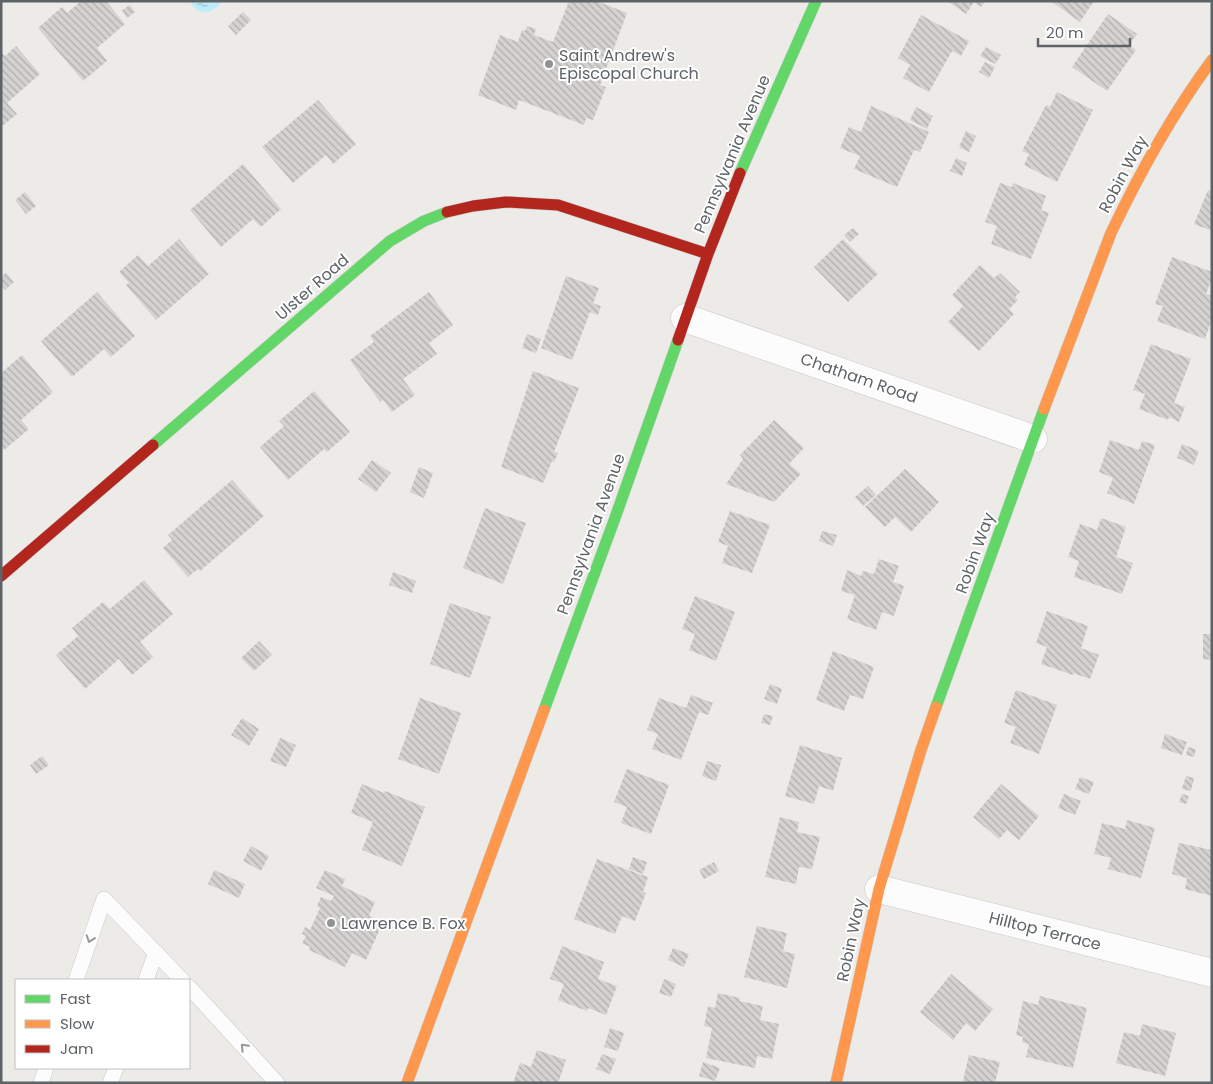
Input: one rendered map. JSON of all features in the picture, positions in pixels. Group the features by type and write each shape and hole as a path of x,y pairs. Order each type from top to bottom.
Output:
{"street":[{"name":"Pennsylvania Avenue","path":"407,1083 615,518 708,254 738,177 816,1"},
{"name":"Robin Way","path":"836,1083 879,889 921,750 1033,439 1118,218 1157,144 1189,92 1212,60"},
{"name":"Ulster Road","path":"1,576 390,241 423,222 459,208 497,202 536,202 558,205 708,254"},
{"name":"Chatham Road","path":"684,318 1033,439"},
{"name":"Hilltop Terrace","path":"879,889 1212,973"}],"lane":[{"path":"76,979 104,899 181,979"},
{"path":"146,979 156,952"},
{"path":"190,988 278,1083"},
{"path":"40,1083 46,1069"},
{"path":"110,1083 116,1069"}],"water":[{"path":"190,1 222,1 215,9 206,12 197,10"}],"building":[{"path":"81,1 106,1 125,24 97,48 107,61 83,81 38,28 62,7 67,13"},
{"name":"Saint Andrew's Episcopal Church","path":"569,1 600,1 627,13 600,85 606,87 593,120 586,118 584,125 519,100 516,110 478,95 500,35 518,42 522,30 525,31 527,26 536,29 534,35 553,42"},
{"path":"947,1 985,1 981,7 974,2 966,14"},
{"path":"1051,1 1094,1 1080,22"},
{"path":"130,5 135,12 127,18 122,10"},
{"path":"243,12 251,20 236,35 228,26"},
{"path":"1108,14 1137,34 1129,45 1136,50 1107,91 1072,67"},
{"path":"921,15 969,41 961,56 952,51 929,92 903,78 910,65 898,58"},
{"path":"16,46 40,74 7,103 17,114 1,127 1,52 5,56"},
{"path":"986,47 1001,55 995,64 980,56"},
{"path":"985,62 995,67 989,78 979,72"},
{"path":"1057,92 1093,110 1057,182 1024,165 1029,154 1022,151 1046,105 1050,107"},
{"path":"318,100 356,144 333,164 326,155 293,183 262,147"},
{"path":"871,106 929,132 920,152 914,150 897,187 854,169 860,156 840,148 849,127 861,132"},
{"path":"916,107 933,116 927,129 910,120"},
{"path":"966,131 976,136 969,152 959,147"},
{"path":"956,158 967,163 962,176 950,171"},
{"path":"243,164 281,209 261,227 253,219 221,247 190,210"},
{"path":"1000,183 1012,187 1013,183 1046,196 1041,210 1049,213 1031,259 991,244 997,226 985,222"},
{"path":"1208,190 1212,192 1212,231 1194,224"},
{"path":"25,192 36,206 26,214 15,200"},
{"path":"853,228 859,234 850,242 844,235"},
{"path":"179,239 209,274 156,320 126,285 129,283 119,272 138,255 148,266"},
{"path":"843,239 878,274 848,302 814,267"},
{"path":"1172,257 1212,272 1212,278 1206,294 1212,296 1212,319 1205,339 1157,321 1163,306 1155,304"},
{"path":"980,265 994,278 1000,273 1020,292 1015,297 1018,300 1009,309 1014,314 979,351 948,322 963,306 952,295"},
{"path":"6,273 14,282 5,290 1,285 1,277"},
{"path":"566,276 599,288 593,303 601,306 598,315 590,312 572,360 541,348"},
{"path":"97,292 135,336 111,357 104,349 72,377 41,341"},
{"path":"429,292 453,325 429,343 437,354 403,379 415,395 392,412 383,400 380,402 350,360 374,342 370,336"},
{"path":"527,334 541,339 536,353 522,348"},
{"path":"1151,344 1191,359 1174,403 1185,407 1179,422 1169,417 1168,420 1139,409 1145,394 1133,390"},
{"path":"22,355 53,392 21,420 29,429 4,450 1,446 1,373"},
{"path":"533,371 579,388 554,452 558,453 554,462 552,461 543,483 501,467"},
{"path":"314,391 350,432 327,452 324,449 288,480 260,447 284,426 279,421"},
{"path":"774,420 804,448 789,464 801,474 774,502 726,484 743,459 740,455"},
{"path":"1110,440 1139,450 1142,441 1155,445 1134,504 1107,493 1113,478 1099,472"},
{"path":"1182,444 1199,451 1194,465 1177,458"},
{"path":"372,460 391,473 376,492 358,479"},
{"path":"419,467 433,473 424,498 410,492"},
{"path":"905,469 939,502 911,532 895,517 885,527 865,507"},
{"path":"232,480 264,516 200,571 198,569 188,577 163,548 172,540 168,535"},
{"path":"868,486 876,495 863,506 855,497"},
{"path":"485,508 526,523 503,584 463,568"},
{"path":"730,511 770,525 752,573 722,563 728,546 718,542"},
{"path":"1101,518 1126,527 1116,557 1133,563 1122,594 1074,577 1079,561 1068,557 1080,524 1097,530"},
{"path":"822,531 837,535 833,546 819,541"},
{"path":"879,559 899,566 893,582 904,586 894,616 882,612 876,630 847,619 855,595 841,591 847,570 861,576 863,571 874,574"},
{"path":"393,572 416,581 412,593 389,585"},
{"path":"144,580 173,614 140,642 153,657 132,675 119,659 85,689 56,655 78,636 72,628 103,602 110,609"},
{"path":"695,596 735,612 716,661 689,650 695,634 682,629"},
{"path":"450,603 491,617 470,678 430,664"},
{"path":"1047,611 1088,626 1081,648 1099,655 1090,679 1041,664 1047,647 1036,643"},
{"path":"1203,634 1212,634 1212,660 1203,659"},
{"path":"259,641 272,655 254,671 241,658"},
{"path":"833,651 874,667 863,699 850,695 844,711 816,700"},
{"path":"770,684 782,689 777,704 764,699"},
{"path":"1016,690 1057,705 1039,754 1010,743 1016,727 1004,723"},
{"path":"691,695 713,703 708,715 699,712 681,760 652,749 658,734 647,730 659,698 686,708"},
{"path":"420,698 461,713 439,774 398,759"},
{"path":"764,714 773,716 770,725 761,723"},
{"path":"242,718 259,729 249,746 231,735"},
{"path":"1165,734 1187,742 1182,755 1161,748"},
{"path":"280,738 296,745 286,767 270,761"},
{"path":"800,745 842,758 833,791 819,786 814,804 785,796"},
{"path":"1188,747 1196,749 1194,757 1186,755"},
{"path":"42,756 49,765 36,774 30,765"},
{"path":"707,761 721,765 716,781 702,776"},
{"path":"627,769 669,785 651,834 621,823 627,807 614,802"},
{"path":"1186,776 1194,778 1191,791 1182,789"},
{"path":"1080,777 1094,782 1089,794 1075,789"},
{"path":"362,784 425,807 402,866 362,850 373,822 351,813"},
{"path":"1001,784 1039,816 1019,840 1007,830 999,839 973,817"},
{"path":"1064,794 1081,801 1075,815 1058,808"},
{"path":"1182,794 1189,796 1186,804 1179,802"},
{"path":"780,817 799,822 797,832 820,837 812,869 799,867 796,884 765,877"},
{"path":"1127,820 1155,828 1141,878 1108,869 1111,858 1094,854 1102,823 1125,829"},
{"path":"1179,843 1212,850 1212,896 1185,889 1187,878 1172,874"},
{"path":"251,846 269,856 261,871 243,861"},
{"path":"633,857 647,862 643,874 629,869"},
{"path":"597,859 648,877 643,892 646,893 635,921 622,916 615,934 574,919"},
{"path":"714,862 719,871 704,879 699,870"},
{"path":"214,870 245,884 239,898 208,884"},
{"path":"325,870 345,879 342,886 375,902 369,916 383,922 366,960 352,953 345,967 309,950 310,947 302,943 306,936 302,934 305,927 310,930 320,908 317,906 321,897 331,901 334,896 316,888"},
{"path":"757,926 787,933 783,951 795,954 787,988 744,977"},
{"path":"562,946 604,962 598,979 617,986 606,1015 588,1008 587,1011 558,1000 564,984 550,979"},
{"path":"673,948 689,954 684,967 668,960"},
{"path":"951,974 993,1009 975,1031 966,1023 953,1040 920,1012"},
{"path":"664,979 676,984 671,997 659,993"},
{"path":"718,993 740,998 739,1001 763,1006 760,1020 779,1024 772,1059 757,1056 755,1068 706,1058 712,1028 704,1026 708,1006 715,1008"},
{"path":"1040,996 1087,1008 1073,1068 1026,1057 1029,1044 1022,1042 1023,1037 1016,1035 1023,1001 1038,1005"},
{"path":"1142,1024 1176,1033 1165,1076 1116,1063 1124,1032 1140,1036"},
{"path":"610,1028 624,1033 618,1051 604,1047"},
{"path":"537,1050 566,1060 558,1083 513,1083 520,1063 531,1067"},
{"path":"602,1054 616,1059 610,1074 596,1069"},
{"path":"969,1055 1000,1062 995,1083 963,1081"},
{"path":"703,1062 720,1068 715,1081 699,1076"}],"traffic: fast":[{"path":"740,173 816,1"},
{"path":"153,445 390,241 424,221 447,212"},
{"path":"544,710 678,340"},
{"path":"936,707 1044,409"}],"traffic: slow":[{"path":"1044,409 1111,233 1157,144 1183,101 1212,60"},
{"path":"836,1083 879,889 936,707"},
{"path":"407,1083 544,710"}],"traffic: jam":[{"path":"678,340 708,254 740,173"},
{"path":"447,212 473,206 506,202 558,205 708,254"},
{"path":"1,576 153,445"}],"place":[{"name":"Saint Andrew's Episcopal Church","path":"549,64"},
{"name":"Lawrence B. Fox","path":"331,923"}]}
